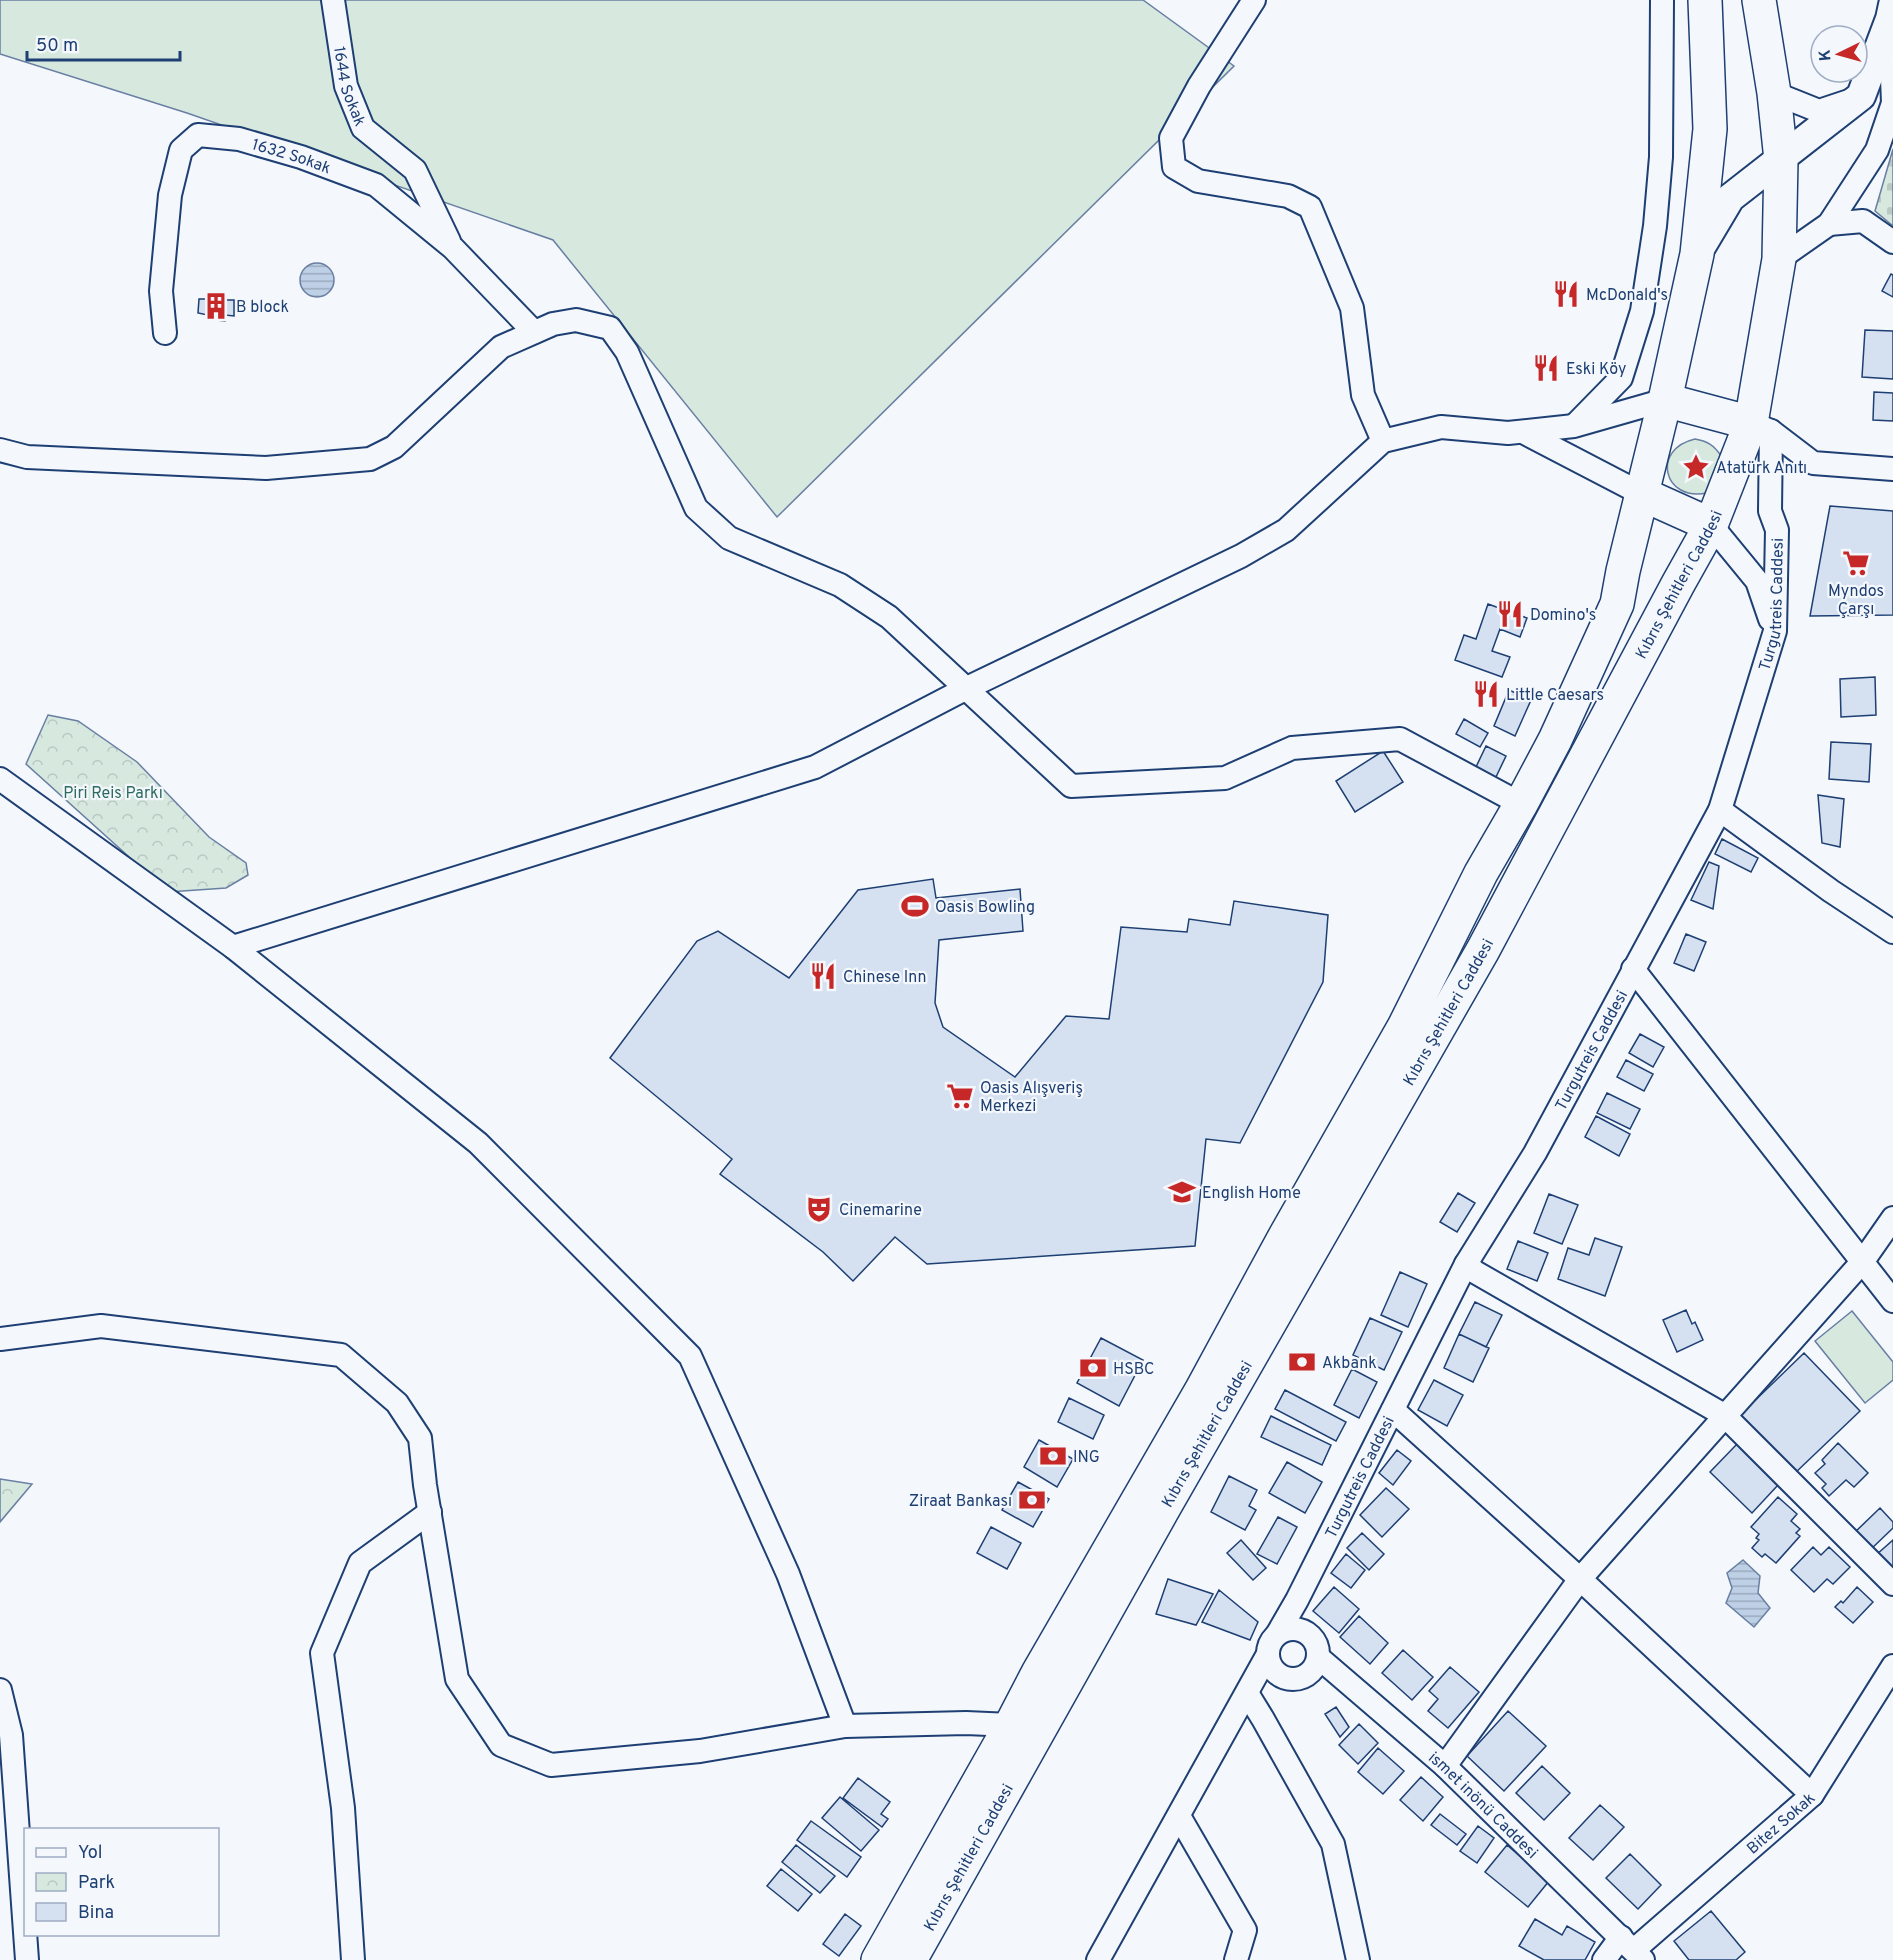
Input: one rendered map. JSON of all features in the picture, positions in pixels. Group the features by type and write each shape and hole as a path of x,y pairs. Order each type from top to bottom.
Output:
{"highway":[{"name":"Kıbrıs Şehitleri Caddesi","path":"878,1960 1011,1725 1038,1672 1200,1391 1404,1027 1481,873 1555,740 1617,604 1697,254 1710,129 1706,0"},
{"name":"Kıbrıs Şehitleri Caddesi","path":"910,1960 1162,1511 1483,950 1711,525 1761,427 1779,259 1781,160 1774,93 1759,0"},
{"path":"1665,400 1761,427"},
{"path":"1642,494 1711,525"}],"main road":[{"path":"1697,254 1730,198 1861,96 1892,12"}],"street":[{"name":"1644 Sokak","path":"333,0 346,86 363,128 415,170 453,248"},
{"path":"1254,0 1199,86 1171,138 1174,167 1198,181 1288,196 1310,207 1352,308 1363,395 1383,441"},
{"path":"1574,426 1620,378 1642,311 1655,226 1661,157 1662,0"},
{"path":"1779,259 1829,224 1877,150 1893,103 1892,12"},
{"path":"1774,93 1819,111 1861,96"},
{"name":"1632 Sokak","path":"165,333 161,291 170,195 181,150 198,135 239,139 301,157 376,185 453,248 534,332"},
{"path":"1829,224 1863,221 1893,242"},
{"path":"0,450 27,457 266,468 370,459 394,447 501,347 553,324 576,320 610,328 627,352 696,508 729,538 840,585 890,617 1071,786 1225,778 1292,747 1401,739 1521,804"},
{"path":"233,947 815,766 967,688 1241,556 1286,530 1383,441 1441,427 1523,432 1574,426 1665,400"},
{"path":"1761,427 1813,463 1893,469"},
{"name":"Turgutreis Caddesi","path":"1278,1633 1466,1264 1535,1153 1720,810 1775,631 1777,530 1770,511 1761,427"},
{"path":"1523,432 1642,494"},
{"path":"1711,525 1757,581 1775,631"},
{"path":"0,779 233,947 478,1143 690,1356 788,1574 845,1726"},
{"path":"1720,810 1831,891 1893,932"},
{"path":"1633,969 1893,1300"},
{"path":"1445,1766 1580,1579 1863,1261 1893,1218"},
{"path":"1466,1264 1475,1272 1724,1416 1893,1584"},
{"path":"0,1339 101,1326 341,1355 398,1403 420,1438 457,1679 501,1745 551,1765 700,1751 845,1726 966,1723 1011,1725"},
{"path":"1393,1410 1580,1579 1812,1795"},
{"path":"353,1960 343,1808 322,1653 360,1563 430,1512"},
{"path":"1294,1605 1302,1630"},
{"path":"1098,1960 1247,1693 1268,1654 1272,1639 1278,1633 1294,1628 1310,1634 1318,1649 1318,1657 1310,1672 1299,1678 1247,1693"},
{"path":"1268,1654 1269,1662 1279,1675 1349,1684"},
{"name":"ismet inönü Caddesi","path":"1318,1657 1445,1766 1633,1949"},
{"name":"Bitez Sokak","path":"1604,1960 1633,1949 1812,1795 1893,1666"},
{"path":"0,1690 11,1735 24,1918"},
{"path":"1247,1693 1333,1844 1358,1960"},
{"path":"1179,1816 1245,1930 1236,1960"},
{"path":"25,1936 27,1960"}],"green space":[{"path":"0,0 1143,0 1234,66 777,517 553,240 187,113 0,54"},
{"path":"1893,149 1893,226 1875,211"},
{"path":"1695,439 1710,444 1721,456 1707,493 1692,494 1680,490 1672,483 1668,473 1668,463 1672,453 1681,445"},
{"name":"Piri Reis Parkı","path":"48,715 78,721 137,762 209,837 246,863 248,875 226,888 168,892 26,764"},
{"path":"1852,1311 1893,1362 1893,1380 1865,1403 1815,1341"},
{"path":"0,1479 32,1484 0,1522"}],"water":[{"path":"317,263 329,268 334,280 329,292 317,297 305,292 300,280 305,268"},
{"path":"1743,1560 1760,1576 1758,1593 1770,1608 1754,1627 1726,1603 1732,1588 1727,1573"}],"building":[{"path":"1891,274 1893,275 1893,297 1882,291"},
{"name":"B block","path":"209,295 222,295 222,300 234,300 234,316 225,315 225,321 207,319 208,315 198,313 199,299 209,299"},
{"path":"1865,330 1893,331 1893,379 1862,377"},
{"path":"1874,392 1893,393 1893,421 1873,420"},
{"name":"Myndos Çarşı","path":"1830,506 1893,511 1893,615 1810,616"},
{"path":"1488,604 1527,618 1520,637 1500,629 1492,651 1510,657 1502,677 1455,660 1464,635 1476,639"},
{"path":"1875,677 1876,715 1841,717 1840,679"},
{"path":"1509,690 1531,700 1515,736 1494,726"},
{"path":"1464,719 1488,733 1480,747 1456,734"},
{"path":"1831,742 1871,744 1869,782 1829,779"},
{"path":"1486,746 1506,756 1495,779 1475,769"},
{"path":"1383,751 1403,782 1355,812 1336,781"},
{"path":"1818,795 1844,799 1840,847 1822,843"},
{"path":"1722,839 1758,858 1751,872 1715,854"},
{"path":"1709,862 1719,866 1713,909 1691,900"},
{"name":"Oasis Alışveriş Merkezi","path":"933,879 936,898 1020,889 1023,931 939,940 935,1003 943,1027 1015,1077 1066,1016 1109,1019 1121,927 1187,932 1189,919 1230,925 1234,901 1328,915 1323,982 1240,1143 1206,1139 1195,1246 927,1264 895,1237 853,1281 823,1252 720,1174 732,1159 610,1058 697,941 718,931 789,978 858,890"},
{"path":"1686,934 1706,942 1694,971 1674,963"},
{"path":"1640,1034 1664,1047 1653,1067 1629,1053"},
{"path":"1626,1060 1653,1074 1644,1091 1617,1077"},
{"path":"1607,1093 1640,1109 1630,1129 1597,1113"},
{"path":"1596,1116 1630,1134 1619,1156 1585,1137"},
{"path":"1458,1193 1475,1203 1457,1232 1440,1222"},
{"path":"1549,1194 1578,1205 1562,1244 1534,1233"},
{"path":"1595,1238 1622,1247 1605,1296 1558,1279 1568,1248 1589,1255"},
{"path":"1518,1241 1548,1253 1537,1281 1507,1269"},
{"path":"1400,1272 1427,1284 1408,1327 1381,1315"},
{"path":"1475,1302 1502,1315 1486,1347 1459,1334"},
{"path":"1686,1310 1692,1324 1695,1322 1703,1340 1677,1352 1663,1320"},
{"path":"1370,1318 1402,1332 1384,1370 1353,1355"},
{"path":"1459,1334 1489,1348 1473,1382 1444,1368"},
{"path":"1101,1338 1143,1360 1119,1406 1077,1383"},
{"path":"1804,1353 1860,1411 1794,1474 1739,1416"},
{"path":"1352,1369 1377,1382 1359,1418 1334,1405"},
{"path":"1434,1380 1463,1395 1447,1426 1418,1410"},
{"path":"1285,1390 1346,1422 1336,1441 1275,1409"},
{"path":"1069,1398 1104,1415 1093,1439 1058,1422"},
{"path":"1271,1416 1331,1445 1322,1465 1261,1437"},
{"path":"1039,1440 1073,1459 1057,1487 1024,1467"},
{"path":"1838,1443 1868,1473 1854,1487 1846,1480 1829,1496 1822,1488 1826,1484 1815,1473 1825,1464 1822,1460"},
{"path":"1737,1444 1778,1485 1752,1513 1710,1472"},
{"path":"1397,1450 1411,1461 1393,1485 1379,1473"},
{"path":"1287,1462 1322,1482 1305,1513 1269,1493"},
{"path":"1229,1476 1257,1490 1249,1506 1256,1510 1245,1530 1211,1512"},
{"path":"1018,1482 1049,1499 1033,1527 1002,1510"},
{"path":"1386,1488 1409,1509 1382,1537 1360,1515"},
{"path":"1778,1497 1797,1514 1791,1521 1800,1529 1796,1533 1800,1536 1776,1563 1765,1554 1762,1557 1752,1548 1759,1540 1756,1538 1759,1534 1751,1527"},
{"path":"1880,1508 1893,1522 1893,1528 1868,1552 1852,1535"},
{"path":"1278,1517 1297,1527 1277,1564 1257,1554"},
{"path":"991,1527 1021,1543 1007,1569 977,1553"},
{"path":"1362,1533 1384,1554 1369,1570 1347,1548"},
{"path":"1241,1540 1266,1568 1253,1580 1227,1553"},
{"path":"1893,1540 1893,1574 1876,1555"},
{"path":"1813,1547 1821,1555 1829,1547 1850,1567 1833,1584 1827,1579 1814,1592 1791,1570"},
{"path":"1346,1554 1365,1570 1351,1588 1331,1573"},
{"path":"1168,1579 1213,1594 1196,1625 1156,1614"},
{"path":"1334,1587 1359,1609 1339,1633 1313,1611"},
{"path":"1857,1587 1873,1602 1853,1623 1835,1607 1841,1601 1843,1603"},
{"path":"1219,1590 1258,1622 1250,1640 1202,1622"},
{"path":"1359,1616 1388,1643 1370,1664 1340,1637"},
{"path":"1403,1650 1433,1677 1412,1700 1382,1673"},
{"path":"1450,1667 1479,1692 1448,1728 1428,1711 1438,1699 1429,1691"},
{"path":"1336,1707 1349,1727 1340,1737 1325,1714"},
{"path":"1508,1711 1546,1746 1504,1791 1467,1756"},
{"path":"1359,1724 1378,1743 1358,1764 1339,1745"},
{"path":"1378,1748 1404,1771 1383,1794 1358,1772"},
{"path":"1542,1766 1570,1793 1544,1820 1516,1793"},
{"path":"1421,1777 1443,1797 1423,1821 1400,1800"},
{"path":"858,1778 890,1802 881,1814 888,1819 882,1827 843,1798"},
{"path":"840,1797 879,1830 861,1851 822,1818"},
{"path":"1600,1805 1624,1827 1593,1860 1569,1838"},
{"path":"1440,1814 1466,1834 1457,1845 1431,1825"},
{"path":"811,1821 861,1857 847,1877 797,1840"},
{"path":"1478,1826 1494,1838 1477,1863 1460,1851"},
{"path":"796,1845 835,1876 820,1893 782,1862"},
{"path":"1507,1845 1549,1881 1528,1907 1485,1872"},
{"path":"1630,1854 1661,1885 1638,1909 1606,1878"},
{"path":"781,1869 812,1894 798,1911 767,1886"},
{"path":"1711,1911 1745,1952 1736,1960 1689,1960 1674,1941"},
{"path":"845,1914 861,1926 839,1956 823,1944"},
{"path":"1535,1919 1562,1935 1567,1926 1595,1942 1585,1960 1544,1960 1519,1946"}],"place":[{"name":"McDonald's","path":"1566,294"},
{"name":"B block","path":"216,306"},
{"name":"Eski Köy","path":"1546,368"},
{"name":"Atatürk Anıtı","path":"1696,467"},
{"name":"Myndos Çarşı","path":"1856,563"},
{"name":"Domino's","path":"1510,614"},
{"name":"Little Caesars","path":"1486,694"},
{"name":"Oasis Bowling","path":"915,906"},
{"name":"Chinese Inn","path":"823,976"},
{"name":"Oasis Alışveriş Merkezi","path":"960,1096"},
{"name":"English Home","path":"1182,1192"},
{"name":"Cinemarine","path":"819,1209"},
{"name":"Akbank","path":"1302,1362"},
{"name":"HSBC","path":"1093,1368"},
{"name":"ING","path":"1053,1456"},
{"name":"Ziraat Bankası","path":"1032,1500"}]}
